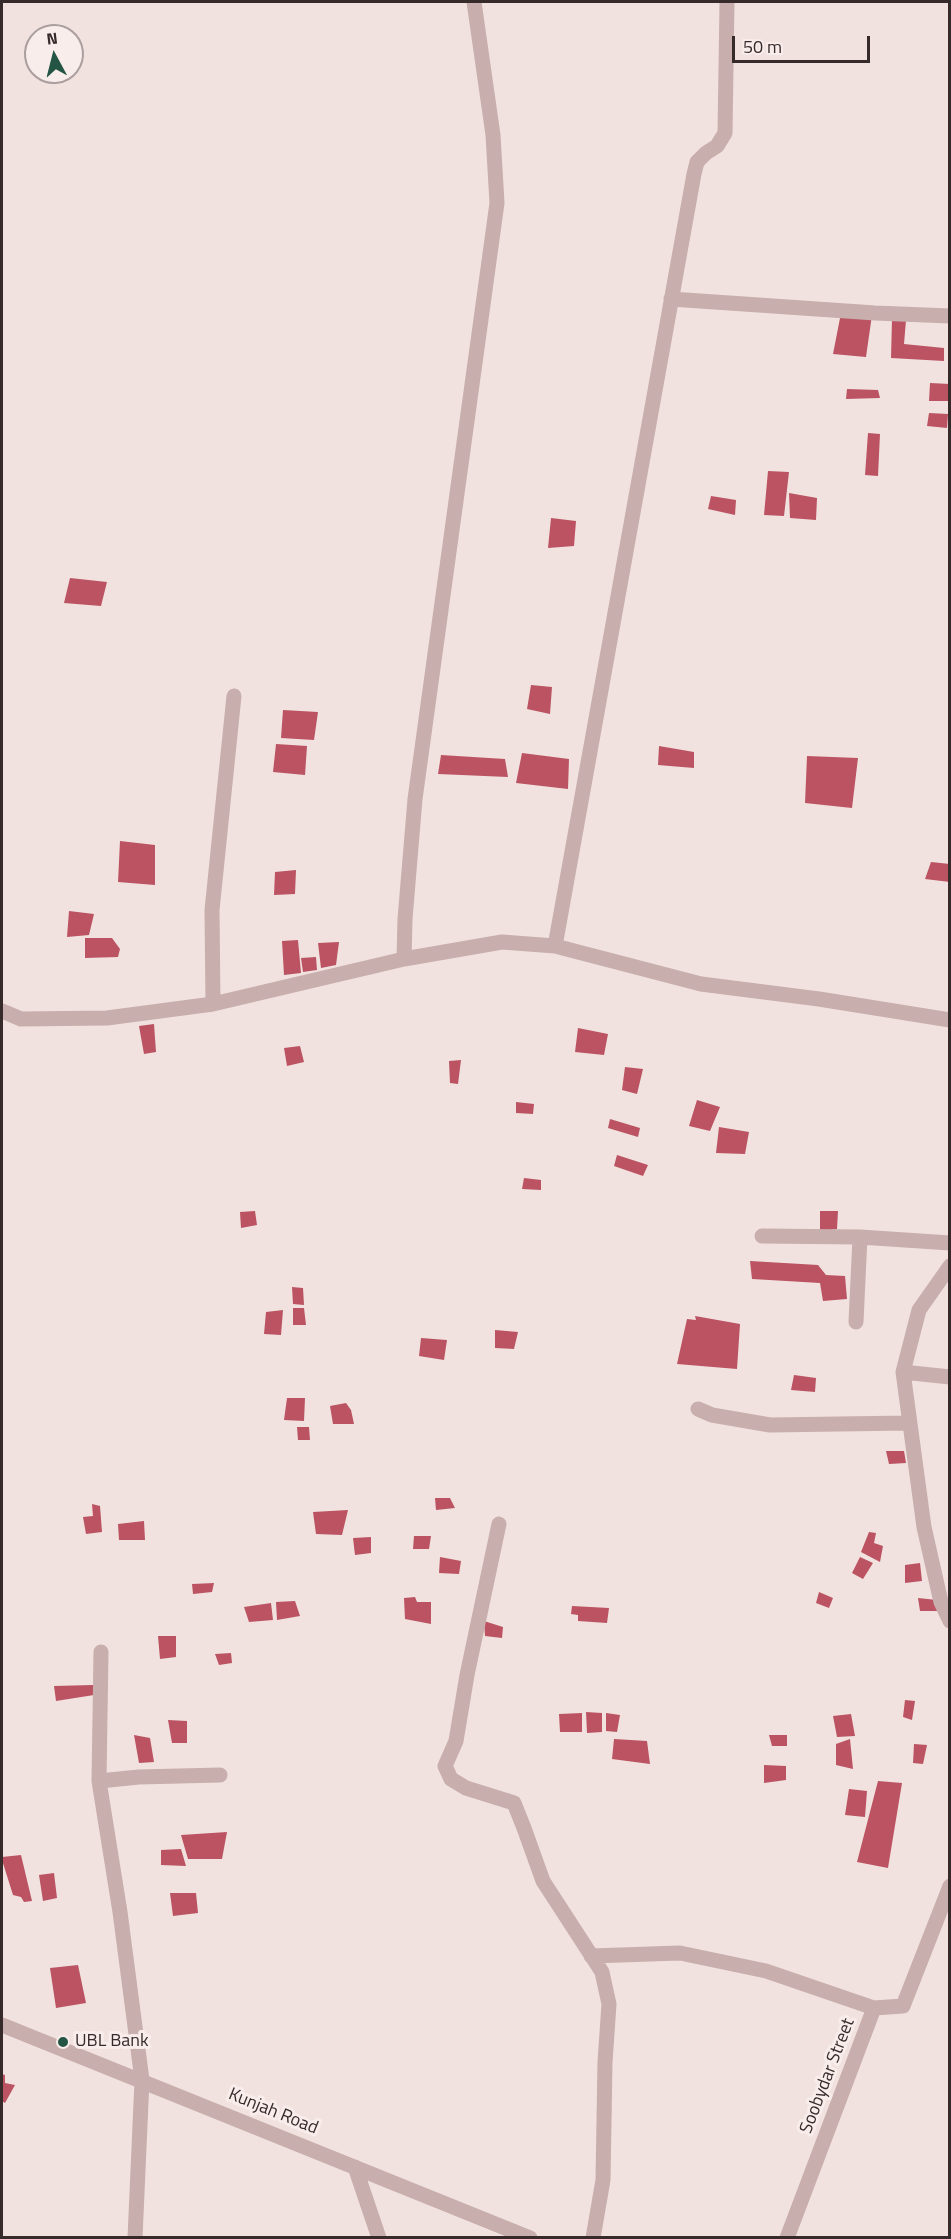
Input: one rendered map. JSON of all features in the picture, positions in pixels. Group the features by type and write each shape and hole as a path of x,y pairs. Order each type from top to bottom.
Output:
{"street":[{"path":"404,959 415,799 497,202 492,135 474,2"},
{"path":"555,946 695,168 697,162 717,146 725,133 728,2"},
{"path":"671,299 950,316"},
{"path":"213,1004 212,910 234,696"},
{"path":"2,1011 21,1019 107,1018 213,1004 404,959 502,942 555,946 701,984 819,999 950,1020"},
{"path":"762,1236 860,1237 950,1243"},
{"path":"856,1322 860,1237"},
{"path":"950,1266 920,1310 903,1372 924,1527 941,1602 950,1622"},
{"path":"903,1372 950,1377"},
{"path":"698,1409 711,1415 770,1425 909,1423"},
{"path":"499,1524 467,1675 456,1741 445,1766 451,1779 466,1788 514,1803 543,1881 602,1972 609,2004 605,2062 603,2180 593,2238"},
{"path":"101,1652 99,1780 120,1912 142,2080 135,2238"},
{"path":"99,1780 220,1775"},
{"name":"Soobydar Street","path":"788,2238 874,2008 903,2006 950,1886"},
{"path":"591,1956 680,1953 766,1971 874,2008"},
{"name":"Kunjah Road","path":"2,2025 530,2238"},
{"path":"356,2167 379,2238"}],"building":[{"path":"841,313 872,315 866,357 833,354"},
{"path":"892,319 906,320 904,344 944,348 944,361 891,358"},
{"path":"930,383 950,384 950,401 929,401"},
{"path":"847,389 878,390 880,398 846,399"},
{"path":"929,413 948,414 947,428 927,426"},
{"path":"868,433 880,434 878,476 865,475"},
{"path":"768,471 789,472 784,516 764,515"},
{"path":"789,493 817,498 816,520 790,518"},
{"path":"711,496 736,500 735,515 708,509"},
{"path":"551,518 576,521 574,546 548,548"},
{"path":"70,578 107,582 101,606 64,603"},
{"path":"531,685 552,687 550,714 527,709"},
{"path":"283,710 318,712 314,740 281,738"},
{"path":"276,744 307,746 305,775 273,772"},
{"path":"659,746 694,752 694,768 658,765"},
{"path":"522,753 569,759 568,789 516,783"},
{"path":"441,755 505,759 508,777 438,774"},
{"path":"807,756 858,758 852,808 805,803"},
{"path":"120,841 155,845 155,885 118,882"},
{"path":"931,862 950,864 950,882 925,879"},
{"path":"296,870 295,894 274,895 275,872"},
{"path":"69,911 94,914 89,935 67,937"},
{"path":"85,938 112,938 120,949 118,957 85,958"},
{"path":"298,940 301,973 284,975 282,941"},
{"path":"339,942 336,965 321,968 318,943"},
{"path":"316,957 317,970 303,972 301,958"},
{"path":"154,1024 156,1052 144,1054 139,1026"},
{"path":"578,1028 608,1034 604,1055 575,1052"},
{"path":"300,1046 304,1062 287,1066 284,1048"},
{"path":"461,1060 458,1084 450,1083 449,1061"},
{"path":"625,1067 643,1069 637,1094 622,1090"},
{"path":"697,1100 720,1107 710,1131 689,1126"},
{"path":"516,1102 534,1104 533,1114 516,1113"},
{"path":"610,1119 640,1128 638,1137 608,1128"},
{"path":"719,1127 749,1132 745,1154 716,1153"},
{"path":"617,1155 648,1165 643,1176 614,1166"},
{"path":"524,1178 541,1180 541,1190 522,1189"},
{"path":"255,1211 257,1225 241,1228 240,1212"},
{"path":"820,1211 838,1211 837,1229 820,1231"},
{"path":"750,1261 818,1265 826,1275 845,1276 847,1299 823,1301 820,1283 752,1279"},
{"path":"292,1287 303,1288 304,1305 293,1304"},
{"path":"293,1308 304,1308 306,1325 293,1325"},
{"path":"283,1310 281,1335 264,1334 266,1312"},
{"path":"695,1316 740,1324 737,1369 677,1364 687,1319 696,1320"},
{"path":"495,1330 518,1332 514,1349 495,1348"},
{"path":"421,1338 447,1340 444,1360 419,1356"},
{"path":"794,1375 816,1378 815,1392 791,1390"},
{"path":"287,1398 305,1398 304,1421 284,1420"},
{"path":"346,1403 351,1410 354,1424 333,1424 330,1406"},
{"path":"297,1427 309,1427 310,1440 298,1440"},
{"path":"886,1451 904,1451 906,1463 889,1464"},
{"path":"435,1498 450,1498 455,1508 436,1510"},
{"path":"92,1504 100,1506 102,1532 86,1534 83,1517 93,1516"},
{"path":"348,1510 342,1535 316,1534 313,1512"},
{"path":"144,1521 145,1540 119,1540 118,1524"},
{"path":"869,1532 876,1533 874,1543 883,1546 880,1562 861,1552"},
{"path":"414,1536 431,1536 429,1549 413,1549"},
{"path":"371,1537 371,1553 355,1555 353,1538"},
{"path":"440,1557 461,1561 459,1574 439,1573"},
{"path":"860,1557 873,1563 863,1579 852,1573"},
{"path":"920,1563 922,1581 905,1583 905,1565"},
{"path":"214,1583 212,1592 193,1594 192,1584"},
{"path":"819,1592 833,1598 829,1608 816,1603"},
{"path":"415,1597 417,1602 431,1602 431,1624 405,1619 404,1598"},
{"path":"918,1598 937,1600 937,1611 920,1611"},
{"path":"295,1601 300,1616 277,1620 276,1602"},
{"path":"271,1603 273,1620 249,1622 244,1607"},
{"path":"572,1606 609,1608 607,1623 578,1621 578,1615 571,1614"},
{"path":"484,1621 503,1627 502,1638 485,1636"},
{"path":"158,1636 176,1636 176,1657 160,1659"},
{"path":"231,1653 232,1663 219,1665 215,1654"},
{"path":"93,1685 94,1695 56,1701 54,1686"},
{"path":"905,1700 915,1701 912,1720 903,1717"},
{"path":"586,1712 602,1713 602,1732 587,1733"},
{"path":"582,1713 582,1732 560,1732 559,1714"},
{"path":"606,1713 620,1715 617,1732 606,1731"},
{"path":"851,1714 855,1736 837,1737 833,1716"},
{"path":"168,1720 187,1721 187,1743 172,1743"},
{"path":"134,1735 150,1738 154,1762 139,1763"},
{"path":"769,1735 787,1735 787,1746 772,1746"},
{"path":"614,1739 647,1741 650,1764 612,1759"},
{"path":"850,1739 853,1769 836,1765 836,1744"},
{"path":"914,1744 927,1745 923,1764 913,1763"},
{"path":"764,1765 786,1766 786,1780 764,1783"},
{"path":"878,1781 902,1783 888,1868 857,1862"},
{"path":"849,1789 867,1791 865,1817 845,1815"},
{"path":"227,1832 222,1859 188,1859 181,1835"},
{"path":"181,1849 186,1866 161,1865 161,1850"},
{"path":"21,1855 32,1901 24,1902 21,1897 13,1895 2,1860 2,1857"},
{"path":"54,1873 57,1898 43,1901 39,1875"},
{"path":"170,1893 196,1893 198,1913 173,1916"},
{"path":"78,1965 86,2003 56,2008 50,1968"},
{"path":"2,2074 5,2075 5,2083 15,2085 5,2103 2,2101"}],"place":[{"name":"UBL Bank","path":"63,2042"}]}
